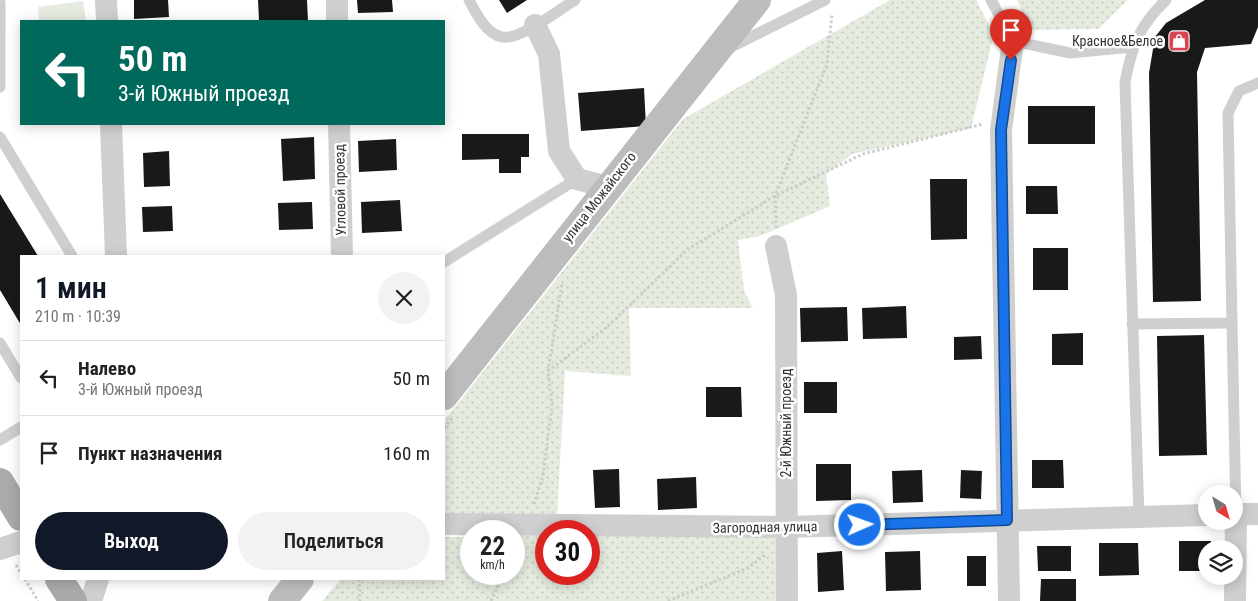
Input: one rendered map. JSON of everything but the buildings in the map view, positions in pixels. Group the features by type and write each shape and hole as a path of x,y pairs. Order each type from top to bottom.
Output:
{"main road":[{"name":"улица Можайского","path":"445,395 607,187 757,0"},
{"path":"0,482 20,515"},
{"path":"60,580 73,601"},
{"path":"282,601 299,580"}],"street":[{"path":"106,0 106,20"},
{"path":"337,0 337,20"},
{"path":"535,25 549,54 558,151 578,179 607,187"},
{"path":"1009,601 1001,130 1013,41"},
{"path":"111,125 116,255"},
{"name":"Угловой проезд","path":"339,125 342,255"},
{"name":"2-й Южный проезд","path":"776,246 786,295 786,534 788,601"},
{"path":"1243,514 1258,514"},
{"name":"Загородная улица","path":"445,524 786,534 1007,520 1198,515"},
{"path":"1235,530 1235,601"},
{"path":"0,549 20,542"},
{"path":"91,601 98,580"}],"lane":[{"path":"469,0 488,30 503,38 516,36 575,0"},
{"path":"991,0 1013,41 1070,53 1132,47"},
{"path":"1139,518 1125,82 1132,47 1152,13 1166,0"},
{"path":"0,3 0,87"},
{"path":"711,56 828,5"},
{"path":"1235,485 1228,113 1239,91 1258,84"},
{"path":"0,137 71,255"},
{"path":"445,261 578,179"},
{"path":"1132,324 1232,323"},
{"path":"0,343 20,376"},
{"path":"0,440 20,428"}],"path":[{"path":"776,246 775,196 827,64 828,5"},
{"path":"548,371 607,327 687,250 775,196 863,154 1004,118"},
{"path":"531,513 543,476 552,405 548,371 564,276 563,244"},
{"path":"668,601 748,568 786,534"},
{"path":"26,580 38,601"},
{"path":"359,580 360,601"},
{"path":"490,601 498,585"}],"shaded area":[{"path":"890,0 976,0 994,34 971,128 852,154 826,174 830,206 760,236 738,240 744,291 753,308 629,308 631,376 565,371 557,516 445,518 445,420 683,119"},
{"path":"1017,0 1128,0 1098,29 1030,30"},
{"path":"83,1 86,20 39,20 38,7"},
{"path":"777,535 779,601 322,601 340,580 445,580 445,537 460,537 460,585 525,585 525,536 535,536 535,585 600,585 600,536"}],"place":[{"name":"Красное&Белое","path":"1179,41"}],"route":[{"path":"860,525 1007,520 1001,130 1011,60"}]}
